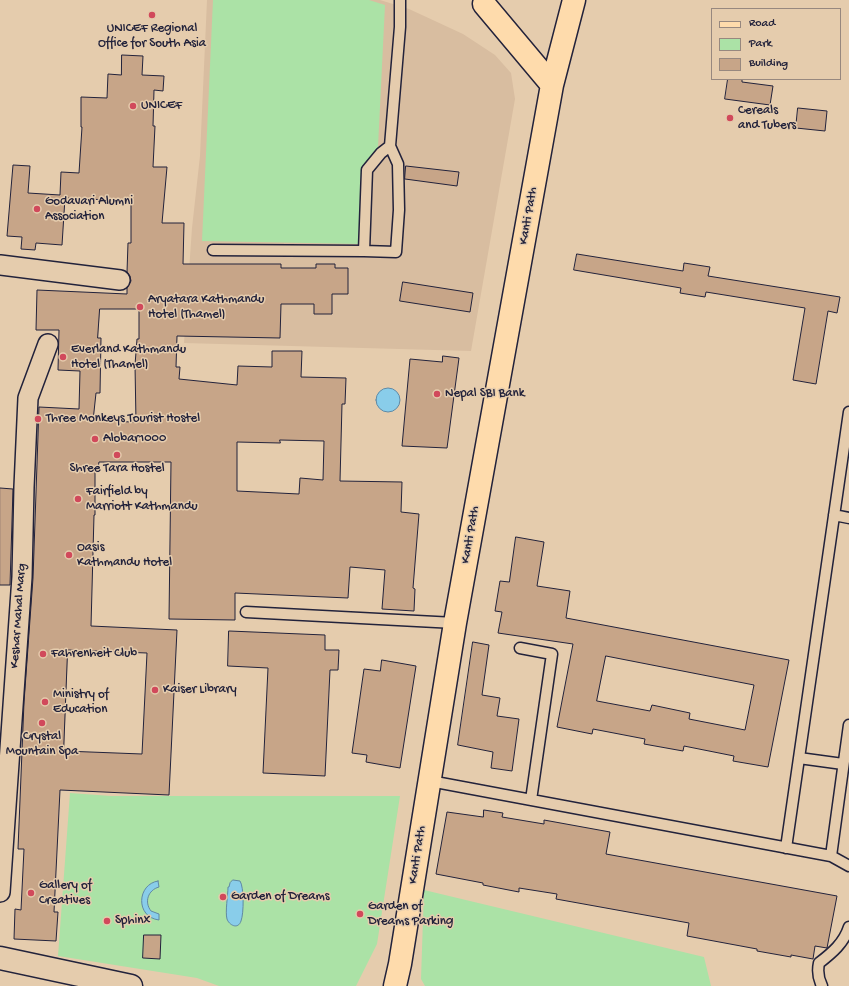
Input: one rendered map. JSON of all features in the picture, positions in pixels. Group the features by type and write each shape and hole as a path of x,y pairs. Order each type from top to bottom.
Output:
{"main road":[{"name":"Kanti Path","path":"396,986 455,623 552,85 574,0"},
{"path":"486,1 552,85"}],"street":[{"path":"0,265 120,280"},
{"name":"Keshar Mahal Marg","path":"0,892 22,577 28,398 48,344"},
{"path":"0,958 83,981 131,986"}],"lane":[{"path":"213,250 396,252 399,210 398,164 390,146 400,27 400,0"},
{"path":"364,251 364,214 367,170 390,146"},
{"path":"786,848 849,412"},
{"path":"834,516 849,518"},
{"path":"246,612 455,623"},
{"path":"520,648 552,654 531,800"},
{"path":"832,856 849,724"},
{"path":"799,758 844,764"},
{"path":"430,781 832,856 849,866"},
{"path":"822,986 819,980 819,963 833,952 842,941 849,927"}],"shaded area":[{"path":"207,0 380,0 409,9 463,34 495,55 511,73 515,99 471,351 184,343 192,228 200,156"}],"green space":[{"path":"213,0 369,0 385,5 378,147 362,171 361,244 202,241"},
{"name":"Garden of Dreams","path":"70,793 111,796 400,796 377,944 356,986 219,986 197,978 58,956"},
{"path":"424,890 704,957 711,986 425,986 421,979"}],"water":[{"path":"388,388 393,389 399,395 399,405 393,411 388,412 383,411 377,405 376,400 377,395 383,389"},
{"path":"233,880 240,881 243,894 242,917 240,924 236,926 230,923 226,916 228,887"},
{"path":"158,881 159,887 152,891 148,897 148,904 151,911 159,914 159,920 151,918 146,913 142,900 146,888 151,883"}],"building":[{"path":"122,55 143,56 142,75 164,76 163,91 154,90 153,126 155,126 153,167 167,167 162,223 184,223 183,264 281,264 281,268 316,268 316,264 335,264 335,268 348,268 348,294 332,294 332,314 314,314 314,304 281,304 280,338 177,336 176,367 180,367 179,379 237,385 238,366 272,367 272,351 302,351 301,377 346,378 345,404 342,404 340,481 402,482 401,512 419,514 413,588 415,589 414,611 382,609 385,570 350,567 348,598 235,593 235,620 169,619 171,462 99,462 98,468 95,467 95,515 91,626 177,630 169,795 60,790 54,912 58,912 56,941 14,939 15,909 21,910 24,849 18,849 24,702 33,578 39,407 79,409 80,371 58,370 59,330 36,330 37,290 127,294 127,288 131,281 127,272 128,243 131,243 131,201 65,198 62,245 36,243 35,250 21,249 22,237 7,236 13,165 30,166 28,193 60,195 61,172 79,173 82,127 81,97 107,98 108,74 121,75","holes":["100,309 139,309 139,339 137,339 135,365 136,422 93,421 96,393 100,393 101,338 98,338","280,440 324,441 323,480 300,478 299,494 237,491 237,442 280,443","68,650 147,653 142,754 64,751"]},
{"path":"728,80 742,80 742,82 773,86 770,105 725,99"},
{"path":"798,108 827,111 825,131 796,128"},
{"path":"406,166 459,172 457,186 405,179"},
{"path":"577,254 683,271 684,263 710,267 708,276 840,297 837,313 828,311 816,384 793,380 805,308 706,292 705,297 680,293 681,288 574,270"},
{"path":"403,282 473,293 470,312 400,301"},
{"path":"443,356 459,358 447,448 402,446 410,359 442,362"},
{"path":"0,488 13,489 10,585 0,585"},
{"path":"516,537 544,542 537,586 570,591 566,618 789,660 768,767 733,761 734,756 684,746 683,751 644,744 645,739 593,729 592,734 557,727 573,644 498,633 502,612 495,611 500,581 509,582","holes":["606,656 754,685 745,730 689,719 690,713 652,705 650,711 597,701"]},
{"path":"229,631 325,635 325,650 339,650 338,670 330,670 325,776 263,773 268,668 228,666"},
{"path":"473,642 489,645 482,695 500,698 497,716 519,719 512,771 491,768 493,752 458,745"},
{"path":"382,660 416,666 400,768 366,762 367,755 352,753 364,669 380,671"},
{"path":"484,810 503,813 502,817 544,824 544,820 610,832 606,854 837,896 827,948 815,946 813,959 757,951 757,949 687,936 689,923 556,899 557,894 519,888 519,892 436,874 447,812 483,817"},
{"path":"144,935 161,935 160,959 143,958"}],"place":[{"name":"UNICEF Regional Office for South Asia","path":"152,15"},
{"name":"UNICEF","path":"133,106"},
{"name":"Cereals and Tubers","path":"730,118"},
{"name":"Godavari Alumni Association","path":"37,209"},
{"name":"Aryatara Kathmandu Hotel (Thamel)","path":"140,307"},
{"name":"Everland Kathmandu Hotel (Thamel)","path":"63,357"},
{"name":"Nepal SBI Bank","path":"437,394"},
{"name":"Three Monkeys Tourist Hostel","path":"38,419"},
{"name":"Alobar1000","path":"95,439"},
{"name":"Shree Tara Hostel","path":"117,455"},
{"name":"Fairfield by Marriott Kathmandu","path":"78,499"},
{"name":"Oasis Kathmandu Hotel","path":"69,555"},
{"name":"Fahrenheit Club","path":"43,654"},
{"name":"Kaiser Library","path":"155,690"},
{"name":"Ministry of Education","path":"45,702"},
{"name":"Crystal Mountain Spa","path":"42,723"},
{"name":"Gallery of Creatives","path":"31,893"},
{"name":"Garden of Dreams","path":"223,897"},
{"name":"Garden of Dreams Parking","path":"360,914"},
{"name":"Sphinx","path":"107,921"}]}
